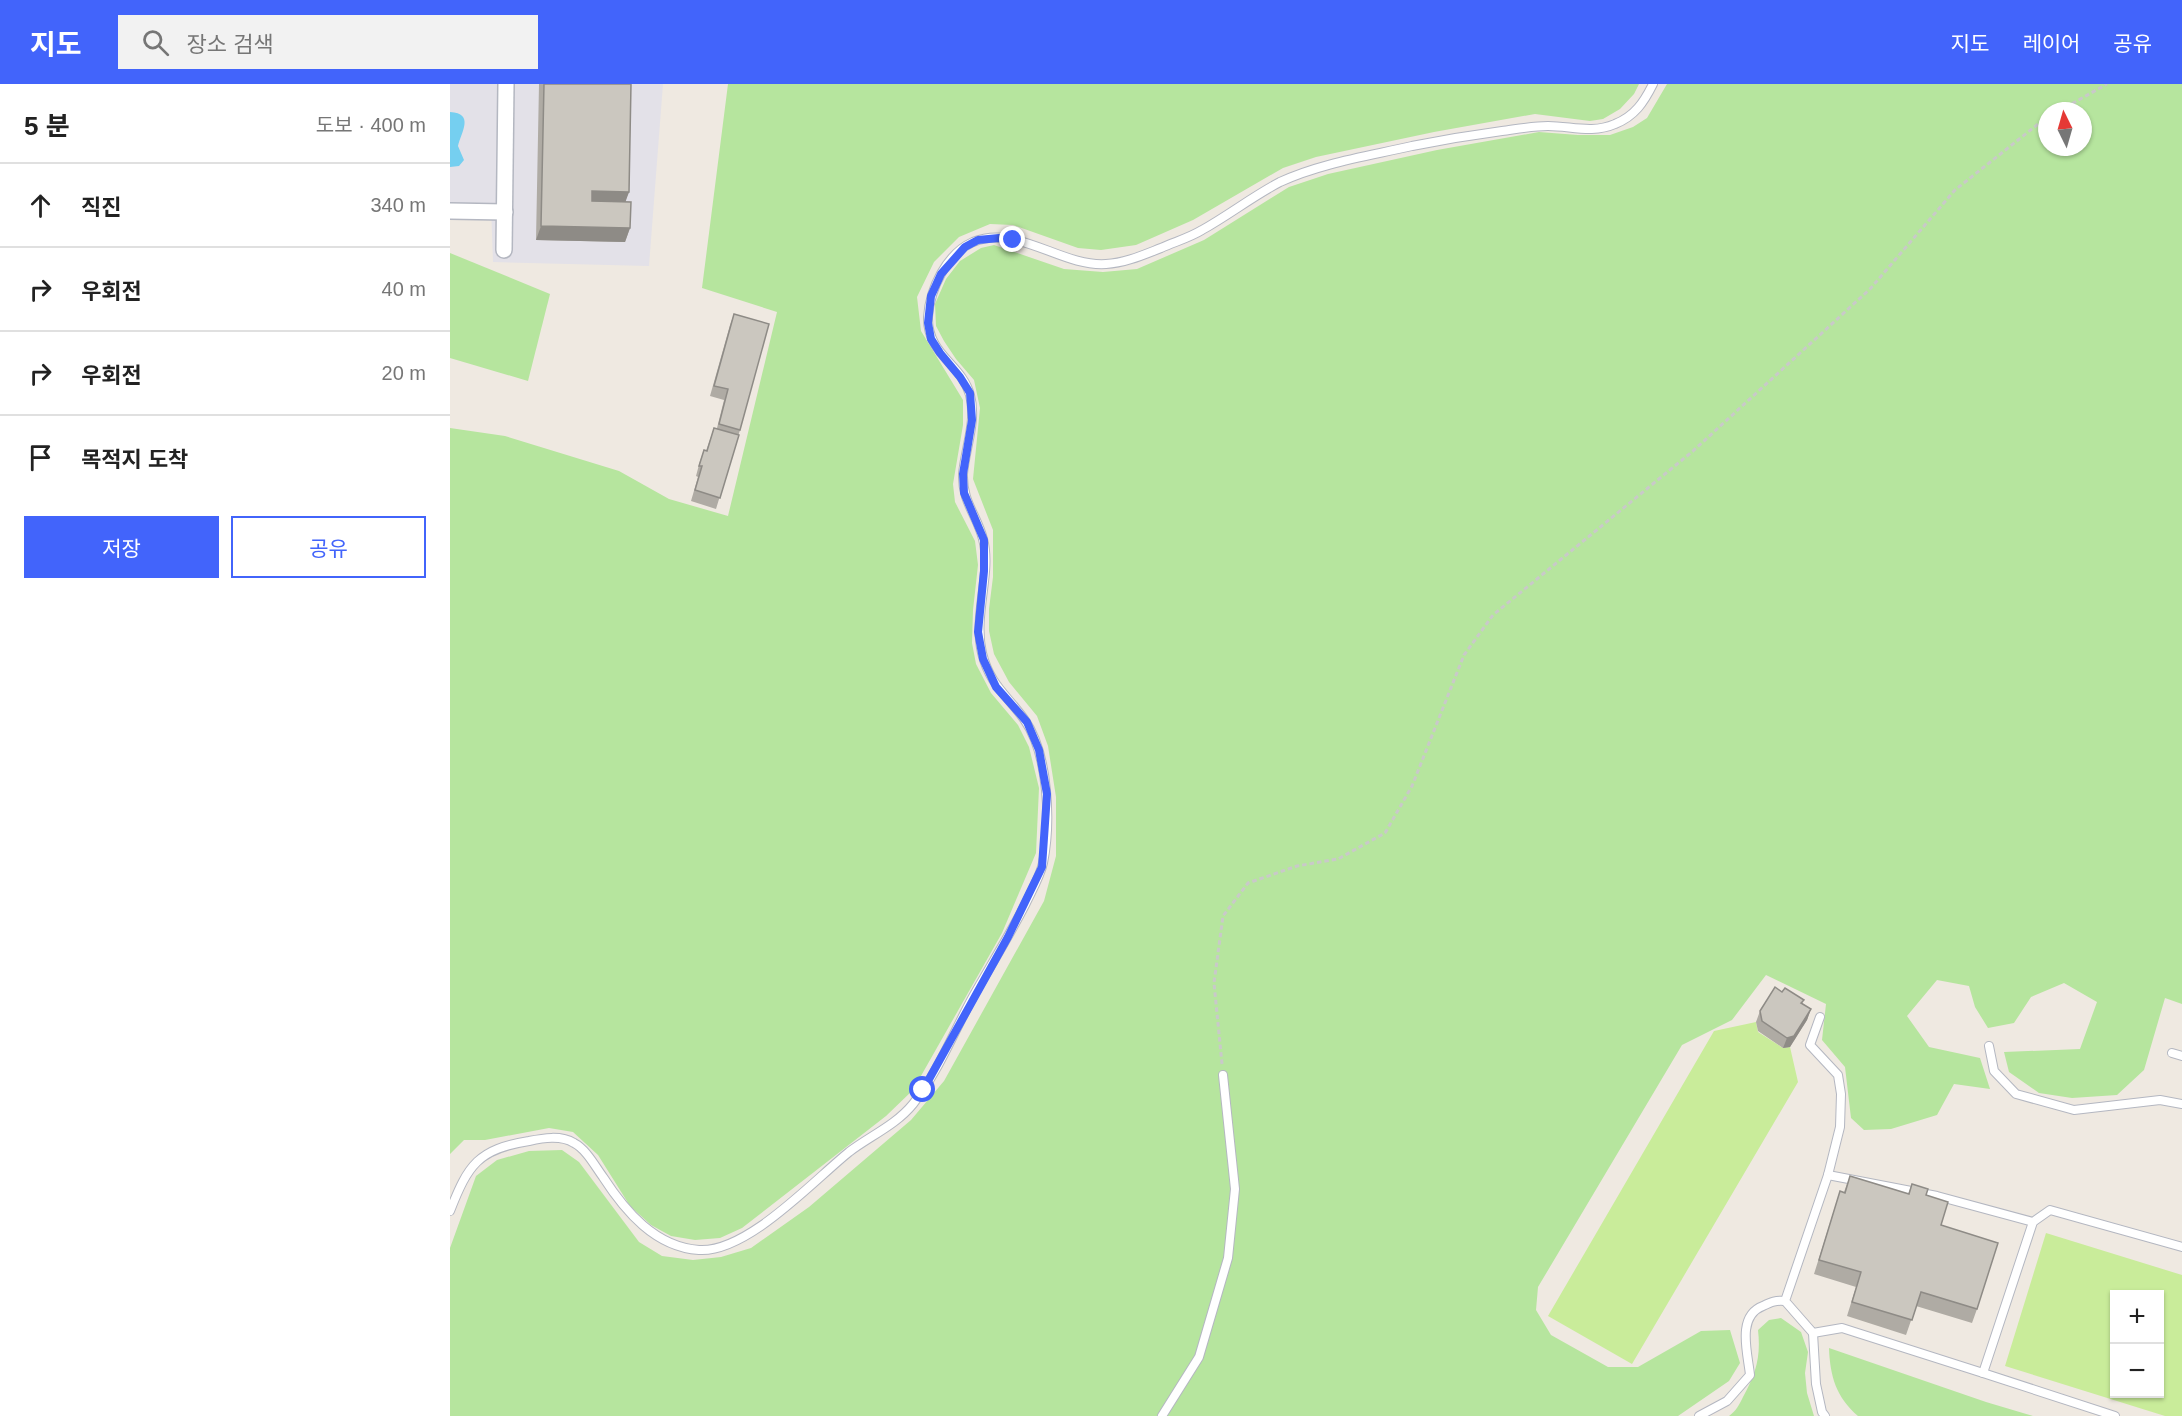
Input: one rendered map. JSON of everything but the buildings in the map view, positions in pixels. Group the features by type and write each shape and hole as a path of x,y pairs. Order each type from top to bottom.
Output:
{"street":[{"path":"504,250 506,84"},
{"path":"450,212 505,212"}],"lane":[{"path":"450,1211 465,1174 482,1156 511,1144 546,1138 561,1139 576,1143 625,1210 644,1227 687,1249 707,1251 728,1246 795,1201 849,1152 908,1111 923,1090 1029,897 1042,867 1047,794 1039,750 1027,722 996,687 983,659 978,632 984,571 984,540 964,493 963,474 972,420 970,393 935,346 928,323 931,296 941,274 965,247 978,240 999,238 1013,240 1070,260 1103,265 1137,258 1199,232 1240,205 1284,181 1319,168 1435,141 1506,130 1550,126 1593,130 1611,127 1628,118 1643,104 1653,84"},
{"path":"1785,1301 1828,1175 1840,1127 1841,1094 1838,1075 1810,1045 1821,1017"},
{"path":"1989,1046 1994,1071 2016,1094 2074,1110 2160,1100 2182,1104"},
{"path":"2172,1053 2182,1056"},
{"path":"1162,1416 1199,1357 1228,1258 1236,1189 1223,1075"},
{"path":"1828,1175 1937,1196 2033,1222"},
{"path":"1983,1373 2033,1222 2050,1210 2182,1247"},
{"path":"1699,1416 1727,1401 1750,1375 1745,1339 1747,1321 1756,1308 1776,1300 1785,1301 1814,1333 1816,1384 1822,1412 1825,1416"},
{"path":"1814,1333 1842,1328 2115,1416"}],"path":[{"path":"2075,102 2107,84"},
{"path":"1223,1075 1214,983 1221,927 1223,916 1248,883 1297,866 1338,859 1385,833 1412,786 1464,655 1493,615 1693,452 1870,288 1955,190 2038,124"}],"shaded area":[{"path":"450,84 663,84 649,266 493,262 491,205 450,205"}],"green space":[{"path":"728,84 1639,84 1634,94 1620,109 1603,119 1590,121 1535,114 1316,157 1283,168 1193,220 1136,245 1101,250 1078,248 1013,225 990,224 959,237 934,262 917,297 921,331 963,400 963,425 953,484 955,502 975,541 978,565 972,643 976,664 991,693 1018,725 1029,747 1039,788 1036,853 1002,933 913,1090 886,1116 742,1228 720,1238 695,1240 671,1236 651,1225 630,1206 598,1155 573,1132 549,1128 485,1140 464,1140 450,1154 450,428 505,436 619,471 669,499 728,516 777,312 702,288"},
{"path":"1667,84 2182,84 2182,1004 2165,998 2144,1070 2117,1095 2072,1098 2039,1093 2009,1072 2004,1052 2080,1049 2097,1002 2064,983 2031,997 2014,1023 1988,1028 1975,1007 1969,986 1937,980 1907,1016 1929,1047 1980,1058 1990,1089 1954,1084 1937,1115 1891,1129 1864,1130 1851,1118 1845,1067 1822,1040 1826,1004 1766,975 1732,1020 1682,1045 1538,1287 1536,1310 1551,1335 1608,1367 1638,1367 1701,1331 1730,1330 1740,1363 1729,1381 1678,1416 450,1416 450,1248 476,1176 497,1160 529,1151 562,1150 579,1162 639,1242 662,1256 693,1260 721,1257 751,1248 809,1207 911,1120 944,1081 1044,901 1056,856 1056,797 1048,746 1037,716 1009,682 994,654 989,631 993,577 993,530 973,479 980,408 974,380 956,359 936,326 935,304 946,279 960,261 981,248 994,245 1064,269 1103,272 1137,269 1204,240 1289,187 1328,174 1437,150 1539,132 1610,135 1633,127 1647,118"},
{"path":"450,253 550,294 528,381 450,358"},
{"path":"1756,1022 1758,1032 1783,1048 1790,1047 1798,1082 1632,1364 1548,1316 1714,1031"},
{"path":"2046,1233 2182,1275 2182,1416 2165,1416 2005,1366"},
{"path":"1781,1318 1801,1332 1808,1352 1805,1373 1807,1393 1814,1416 1729,1416 1739,1405 1754,1372 1759,1348 1758,1330 1769,1320"},
{"path":"1829,1348 2033,1416 1858,1416 1839,1394 1831,1368"}],"water":[{"path":"450,112 458,113 464,120 458,146 464,160 459,166 450,167"}],"route":[{"path":"923,1090 1029,897 1042,867 1045,841 1047,794 1039,750 1027,722 996,687 983,659 978,632 984,571 984,540 964,493 963,474 972,420 970,393 931,339 928,323 931,296 950,261 965,247 978,240 999,238 1013,240"}]}
